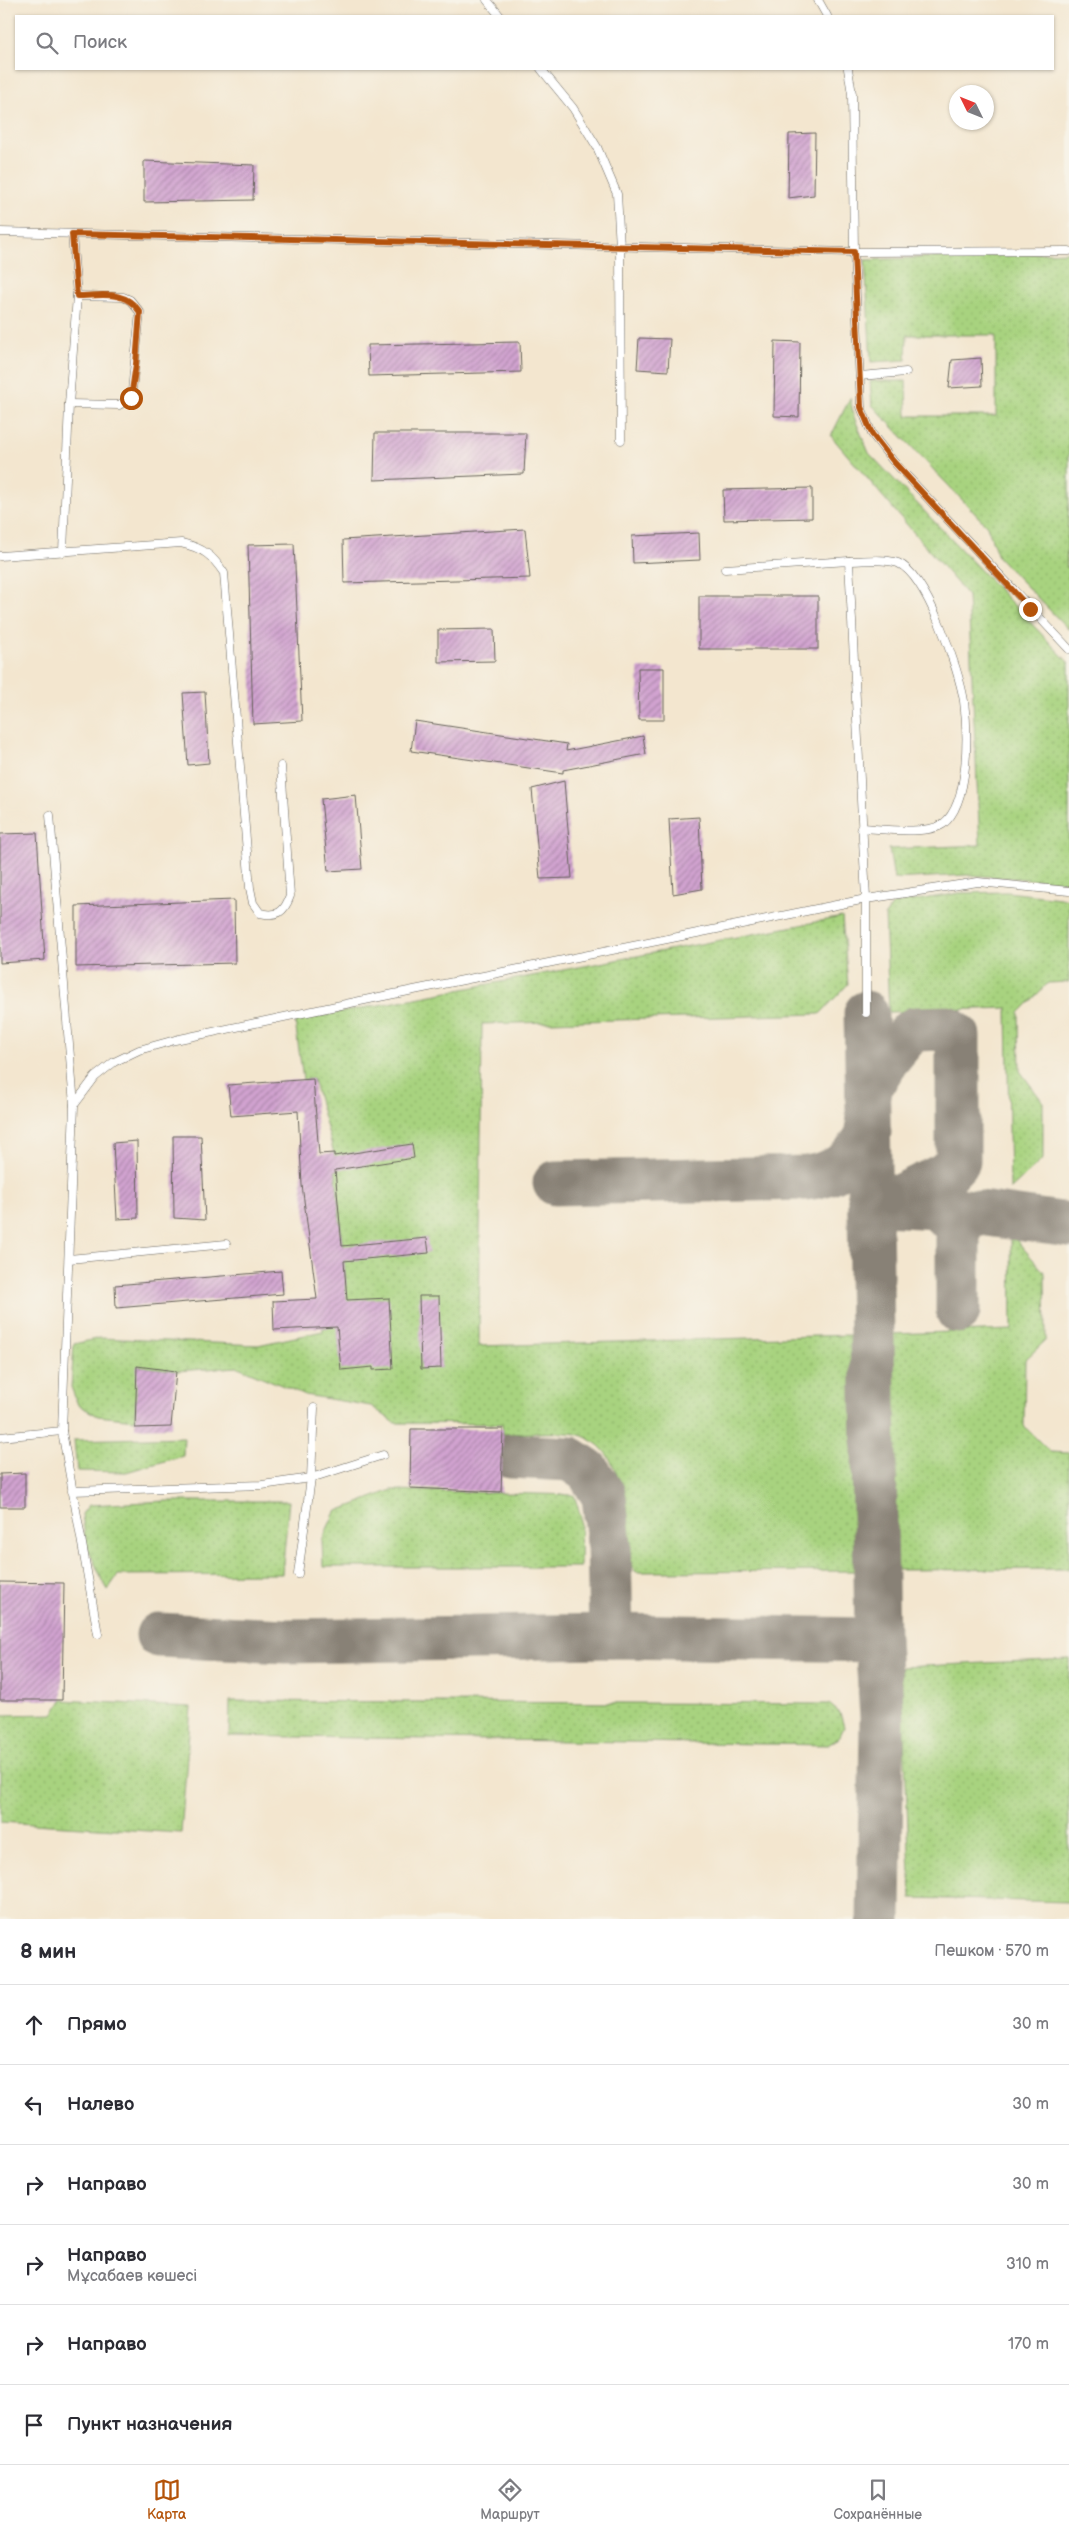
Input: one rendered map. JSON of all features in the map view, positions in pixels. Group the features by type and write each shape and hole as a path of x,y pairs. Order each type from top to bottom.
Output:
{"lane":[{"path":"487,0 499,15"},
{"path":"818,0 826,15"},
{"path":"543,70 573,108 598,147 617,194 620,247 621,440"},
{"path":"848,70 852,94 854,252 861,407 872,434 893,461 1069,649"},
{"path":"0,232 854,252 1069,251"},
{"path":"62,552 69,404 77,296 72,234"},
{"path":"69,404 119,405 127,402 132,392 140,312 135,304 123,297 77,296"},
{"path":"860,376 906,372"},
{"path":"0,556 182,543 200,547 214,558 224,574 250,888 253,903 260,913 272,915 280,914 286,908 290,896 281,766"},
{"path":"725,569 880,560 899,564 914,575 927,595 945,636 964,699 966,742 961,794 954,810 944,823 932,830 861,828"},
{"path":"849,561 866,899 866,1013"},
{"path":"50,815 74,1105 62,1431 98,1634"},
{"path":"74,1105 95,1077 114,1062 140,1050 175,1040 379,996 866,899 978,882 1069,891"},
{"path":"69,1259 226,1244"},
{"path":"298,1574 311,1478 314,1408"},
{"path":"0,1437 62,1431"},
{"path":"72,1491 262,1485 311,1478 383,1455"}],"green space":[{"path":"1069,252 1069,504 1066,567 1069,567 1069,630 998,557 987,526 872,405 870,381 906,381 907,416 996,416 996,335 907,335 906,360 871,362 865,260"},
{"path":"850,398 854,417 869,453 1069,663 1069,882 968,875 894,879 889,849 980,845 968,596 831,436"},
{"path":"1007,892 1069,899 1069,982 1048,983 1019,1013 1020,1071 1043,1102 1043,1159 1010,1190 1007,1008 889,1012 885,915 893,904 960,893"},
{"path":"842,917 848,984 820,1014 482,1024 479,1346 851,1335 856,1571 636,1572 627,1554 622,1494 614,1468 600,1447 589,1439 576,1434 503,1434 502,1424 395,1423 371,1406 305,1395 238,1367 176,1371 138,1366 135,1420 98,1416 78,1405 71,1387 74,1344 100,1338 258,1345 323,1331 325,1299 346,1286 334,1153 313,1079 303,1080 295,1021"},
{"path":"1011,1234 1045,1273 1046,1340 1025,1360 1024,1426 1050,1452 1069,1453 1069,1569 896,1570 891,1334 1012,1330"},
{"path":"184,1437 183,1456 126,1472 77,1471 74,1440"},
{"path":"392,1490 574,1495 581,1517 580,1567 323,1567 322,1540 335,1512"},
{"path":"166,1501 289,1501 282,1574 118,1575 107,1591 86,1544 82,1514 89,1505"},
{"path":"1069,1659 1069,1902 911,1898 901,1667"},
{"path":"62,1700 191,1707 181,1833 0,1822 0,1715 53,1714"},
{"path":"230,1701 829,1704 840,1713 844,1727 839,1738 828,1745 229,1736"}],"building":[{"path":"815,133 814,195 788,198 789,134"},
{"path":"144,161 254,165 253,200 144,202"},
{"path":"639,338 670,339 668,371 637,369"},
{"path":"775,341 800,342 799,417 774,416"},
{"path":"520,342 521,372 369,376 368,345"},
{"path":"981,358 982,386 949,388 952,360"},
{"path":"375,433 526,433 524,474 374,480"},
{"path":"812,488 812,518 724,520 723,490"},
{"path":"525,529 530,578 344,583 343,540"},
{"path":"699,533 700,560 633,563 632,536"},
{"path":"294,544 302,721 253,724 248,545"},
{"path":"699,596 818,596 818,649 699,649"},
{"path":"494,629 495,661 438,662 438,630"},
{"path":"638,668 664,668 664,720 639,720"},
{"path":"205,692 209,763 188,765 183,693"},
{"path":"415,721 567,744 566,751 643,736 646,754 563,770 563,773 411,751"},
{"path":"564,781 572,878 540,879 532,789"},
{"path":"356,795 362,869 328,871 321,799"},
{"path":"699,817 702,889 673,894 669,819"},
{"path":"37,833 45,960 0,963 0,834"},
{"path":"234,900 235,963 76,967 76,906"},
{"path":"313,1079 319,1154 334,1153 334,1156 412,1144 414,1158 335,1170 342,1246 427,1238 429,1253 344,1261 347,1300 389,1298 393,1369 373,1370 373,1367 341,1370 337,1327 274,1330 273,1301 317,1299 302,1185 298,1111 231,1116 228,1085"},
{"path":"173,1136 201,1136 205,1220 174,1218"},
{"path":"137,1141 138,1218 117,1219 113,1143"},
{"path":"281,1271 283,1294 116,1308 115,1285"},
{"path":"419,1296 439,1296 441,1368 421,1369"},
{"path":"137,1366 176,1371 171,1427 135,1428"},
{"path":"411,1429 503,1429 501,1492 410,1488"},
{"path":"25,1473 25,1507 0,1507 0,1474"},
{"path":"0,1582 64,1583 62,1700 0,1700"}],"taxiway":[{"path":"866,1013 870,1212 884,1204 936,1207 1069,1225"},
{"path":"868,1091 886,1061 910,1032 915,1029 947,1028 958,1036 958,1161 946,1174 886,1203"},
{"path":"555,1183 806,1178 827,1173 844,1164 851,1158 869,1132"},
{"path":"936,1207 958,1227 958,1311"},
{"path":"870,1212 877,1640 882,1718 879,1919"},
{"path":"510,1456 570,1459 588,1471 604,1496 609,1544 611,1636"},
{"path":"158,1635 286,1641 611,1636 877,1640"}],"route":[{"path":"131,398 140,312 135,304 123,297 77,296 72,234 854,252 861,407 872,434 893,461 1030,609"}]}
